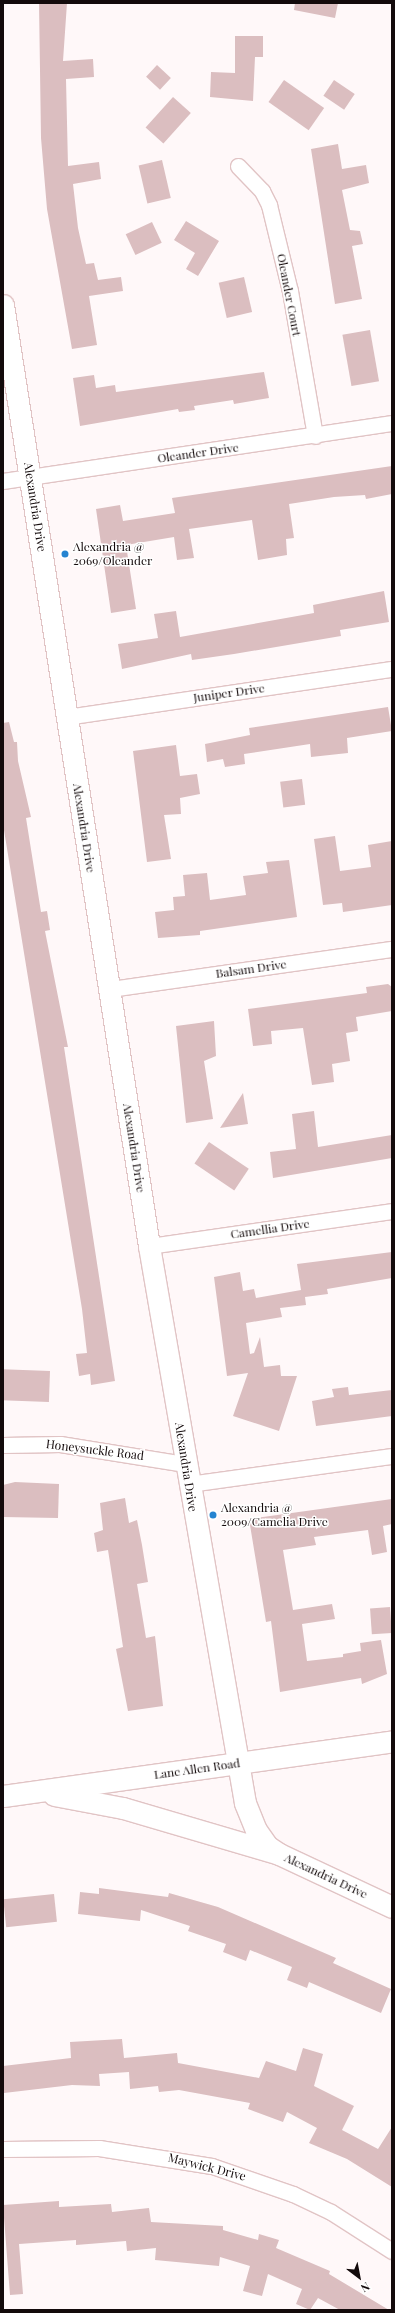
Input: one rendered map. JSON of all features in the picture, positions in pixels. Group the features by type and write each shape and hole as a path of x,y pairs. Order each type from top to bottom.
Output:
{"street":[{"name":"Oleander Court","path":"238,166 262,190 269,205 290,291 315,436"},
{"name":"Alexandria Drive","path":"3,305 31,477 66,717 110,989 149,1246 235,1763 249,1818 267,1846 279,1854 392,1907"},
{"name":"Oleander Drive","path":"3,482 315,436 392,423"},
{"name":"Juniper Drive","path":"66,717 392,669"},
{"name":"Balsam Drive","path":"110,989 392,949"},
{"name":"Camellia Drive","path":"149,1246 392,1211"},
{"name":"Honeysuckle Road","path":"3,1445 80,1446 187,1474"},
{"path":"187,1474 392,1456"},
{"name":"Lane Allen Road","path":"3,1796 392,1741"},
{"path":"36,1792 123,1808 279,1854"},
{"name":"Maywick Drive","path":"3,2150 99,2148 212,2166 325,2209 392,2252"}],"building":[{"path":"39,3 67,3 63,61 93,59 94,77 66,79 68,166 99,162 101,179 73,184 78,228 86,264 94,263 98,280 121,277 123,291 89,296 97,345 72,349 47,209 41,138"},
{"path":"295,3 338,3 335,18 294,10"},
{"path":"235,36 263,36 263,57 255,57 253,101 210,97 211,72 235,73"},
{"path":"157,65 171,78 160,90 146,77"},
{"path":"284,80 324,108 309,130 269,102"},
{"path":"334,80 355,94 344,110 323,96"},
{"path":"173,97 191,113 163,144 146,127"},
{"path":"338,144 342,169 366,165 369,183 342,190 350,230 360,231 363,244 352,246 362,299 335,304 311,149"},
{"path":"162,160 171,198 147,203 139,165"},
{"path":"186,221 219,241 198,276 186,269 195,253 174,240"},
{"path":"152,222 162,243 135,255 126,234"},
{"path":"244,277 252,312 227,318 219,283"},
{"path":"370,330 379,381 351,386 342,335"},
{"path":"264,372 269,398 234,404 233,400 194,406 195,410 179,412 178,409 80,426 73,378 94,375 96,388 115,385 116,392"},
{"path":"392,466 392,494 366,499 365,495 334,497 289,504 294,538 286,539 287,555 258,560 252,520 189,529 194,558 177,560 174,537 126,545 136,609 111,613 96,509 120,505 123,521 175,513 172,498"},
{"path":"384,591 389,622 340,630 341,636 192,660 191,654 122,669 118,644 158,638 154,614 176,611 180,637 314,613 313,605"},
{"path":"388,707 392,731 347,738 348,753 311,757 310,744 244,754 245,764 225,767 223,759 207,762 205,744 250,735 249,728"},
{"path":"9,722 14,742 17,742 18,761 31,817 26,818 41,912 47,911 50,930 45,931 68,1047 64,1047 115,1381 91,1385 90,1374 79,1376 76,1354 87,1353 82,1309 3,824 3,723"},
{"path":"176,745 180,776 197,774 200,794 180,798 181,814 164,815 171,859 147,862 133,751"},
{"path":"302,779 305,805 283,807 280,782"},
{"path":"335,836 340,871 371,867 368,845 392,841 392,905 343,912 342,903 323,905 314,839"},
{"path":"289,860 297,917 200,931 200,935 158,938 155,912 174,910 173,897 185,896 183,875 207,873 210,900 246,895 243,876 268,873 266,862"},
{"path":"388,984 392,987 392,1011 356,1017 358,1031 346,1033 350,1061 332,1064 334,1082 312,1085 303,1028 271,1031 272,1044 253,1046 248,1009 367,993 366,987"},
{"path":"214,1021 216,1056 204,1061 213,1119 186,1123 176,1026"},
{"path":"243,1093 248,1124 220,1128"},
{"path":"314,1111 318,1147 392,1135 392,1158 273,1178 270,1152 296,1149 292,1114"},
{"path":"209,1142 249,1169 234,1190 194,1164"},
{"path":"392,1252 392,1278 327,1289 328,1294 305,1297 306,1305 280,1308 282,1317 246,1323 250,1354 254,1353 260,1337 264,1367 280,1365 281,1376 297,1376 279,1431 233,1416 248,1373 227,1376 214,1277 240,1272 243,1291 254,1289 256,1298 301,1290 297,1264"},
{"path":"3,1369 50,1371 49,1402 3,1400"},
{"path":"348,1387 349,1395 392,1390 392,1416 316,1426 312,1401 334,1397 332,1389"},
{"path":"15,1482 59,1484 58,1518 3,1517 3,1485"},
{"path":"125,1498 129,1523 137,1520 142,1545 148,1582 137,1584 146,1638 155,1636 163,1706 128,1711 116,1649 123,1647 108,1550 97,1552 94,1533 103,1530 100,1503"},
{"path":"392,1499 392,1524 383,1526 387,1552 372,1555 368,1530 314,1537 316,1545 283,1550 293,1610 332,1604 335,1619 302,1624 307,1661 343,1657 343,1654 361,1651 360,1643 381,1640 387,1674 362,1684 361,1678 280,1692 271,1621 266,1622 249,1519"},
{"path":"390,1607 392,1633 372,1634 370,1608"},
{"path":"99,1888 168,1897 169,1893 218,1907 336,1958 333,1963 391,1989 381,2013 309,1982 307,1988 287,1980 292,1967 250,1950 246,1961 223,1952 226,1944 188,1931 190,1926 141,1910 140,1921 78,1914 80,1892 99,1894"},
{"path":"54,1894 57,1922 6,1927 3,1899"},
{"path":"122,2039 124,2058 177,2053 178,2063 259,2078 266,2061 296,2071 303,2048 323,2054 314,2086 354,2106 342,2130 378,2149 392,2127 392,2187 347,2159 309,2143 317,2128 287,2112 283,2122 248,2109 250,2103 179,2090 159,2092 158,2086 130,2089 129,2072 99,2074 100,2086 72,2085 4,2093 3,2066 71,2058 70,2042"},
{"path":"59,2201 59,2207 111,2204 112,2212 149,2208 151,2222 223,2226 223,2230 258,2240 259,2234 279,2240 276,2248 330,2271 329,2274 389,2310 340,2310 318,2298 310,2310 296,2304 302,2289 268,2274 262,2296 243,2291 250,2266 220,2257 219,2266 155,2260 156,2248 127,2251 126,2241 76,2245 76,2240 19,2244 23,2294 10,2295 3,2205"}],"place":[{"name":"Alexandria @ 2069/Oleander","path":"65,554"},
{"name":"Alexandria @ 2009/Camelia Drive","path":"213,1515"}]}
